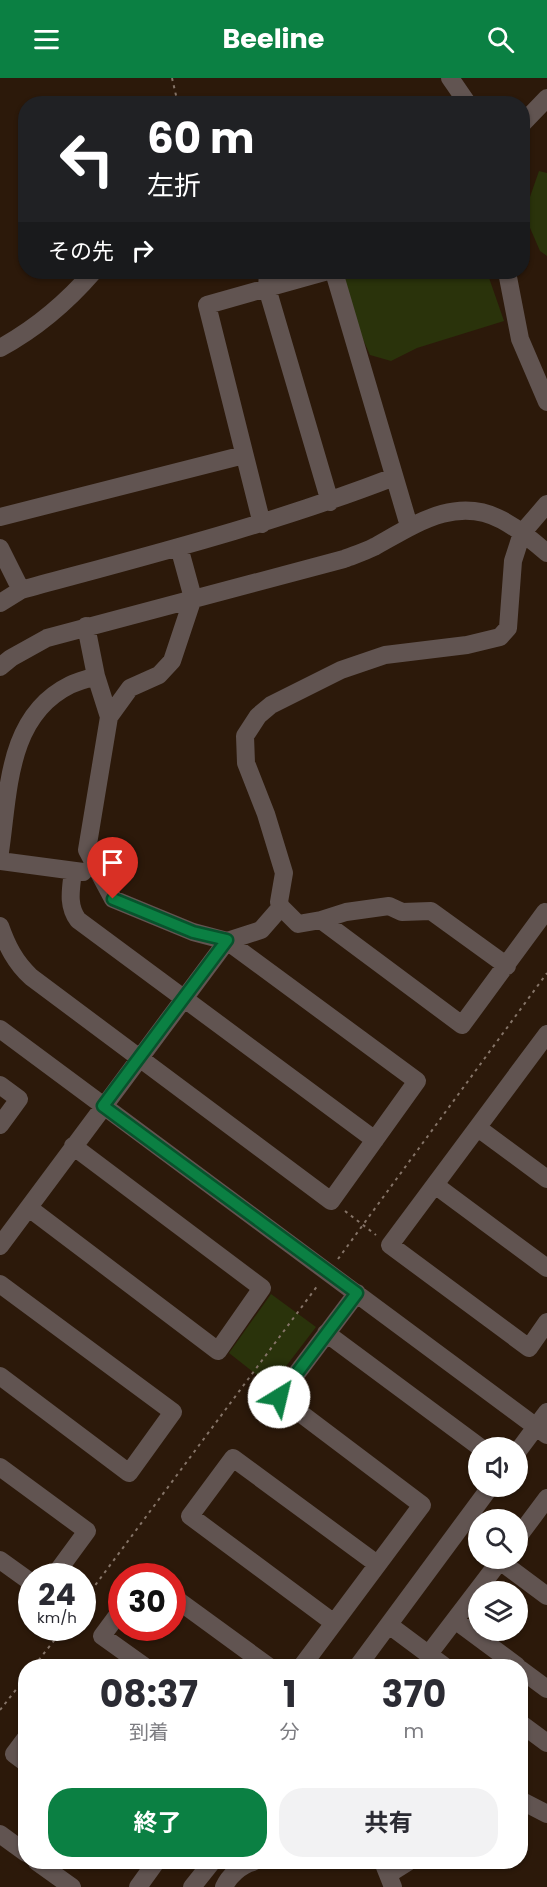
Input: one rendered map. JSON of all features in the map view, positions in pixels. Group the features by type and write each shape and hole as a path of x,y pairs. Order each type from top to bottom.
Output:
{"street":[{"path":"450,78 462,96"},
{"path":"530,115 547,98"},
{"path":"0,348 18,339 64,303 86,279"},
{"path":"336,279 409,526"},
{"path":"508,279 520,339 547,402"},
{"path":"262,524 207,305 268,280 330,502"},
{"path":"0,517 244,455"},
{"path":"0,603 21,590 262,524 330,502 394,477"},
{"path":"507,966 431,911 402,912 389,906 346,912 298,924 281,908 279,902 284,873 267,814 246,763 245,736 258,716 271,705 341,670 385,655 467,645 500,638 508,627 513,561 522,533 547,504"},
{"path":"0,667 11,658 47,638 344,559 372,548 409,526 436,514 457,511 479,512 500,519 547,553"},
{"path":"0,926 12,955 21,967 331,1201 417,1081 227,940 193,932 113,899 87,850 109,717 130,688 159,675 172,661 193,598 179,547"},
{"path":"0,548 21,590"},
{"path":"86,626 96,676 109,717"},
{"path":"0,852 14,760 22,733 40,706 70,685 96,676"},
{"path":"0,861 99,874"},
{"path":"73,871 70,904 78,921 375,1140"},
{"path":"0,1246 227,940 261,930 281,908"},
{"path":"321,920 462,1025 545,912"},
{"path":"0,1029 542,1431"},
{"path":"547,1034 390,1245 529,1348 547,1322"},
{"path":"0,1085 19,1099 0,1125"},
{"path":"478,1128 547,1179"},
{"path":"29,1208 218,1351 262,1288 73,1146"},
{"path":"435,1185 547,1268"},
{"path":"0,1284 173,1413 129,1473 0,1376"},
{"path":"308,1659 422,1505 279,1397 357,1293"},
{"path":"326,1333 468,1438"},
{"path":"528,1443 542,1431 547,1412"},
{"path":"334,1623 190,1516 233,1458 378,1564"},
{"path":"0,1467 87,1532 64,1563"},
{"path":"363,1659 483,1497"},
{"path":"528,1524 547,1498"},
{"path":"0,1560 18,1573"},
{"path":"428,1654 494,1569"},
{"path":"512,1569 547,1596"},
{"path":"186,1606 258,1659"},
{"path":"455,1620 507,1659"},
{"path":"389,1625 435,1659"},
{"path":"108,1628 102,1636 108,1640"},
{"path":"109,1641 134,1659"},
{"path":"528,1675 547,1689"},
{"path":"528,1729 547,1743"},
{"path":"528,1804 547,1814"},
{"path":"0,1834 18,1847"},
{"path":"47,1869 72,1887"},
{"path":"138,1887 151,1869"},
{"path":"192,1887 206,1869"},
{"path":"224,1887 228,1879 240,1869"}],"path":[{"path":"172,78 176,96"},
{"path":"96,1584 547,973"},
{"path":"331,1201 390,1245"},
{"path":"40,1659 54,1641"},
{"path":"0,1710 18,1687"}],"green space":[{"path":"539,171 547,173 547,256 540,251 530,228 530,197"},
{"path":"336,279 489,279 504,321 417,348 391,361 370,355"},
{"path":"271,1294 316,1327 271,1386 229,1353"}],"route":[{"path":"113,899 193,932 227,940 103,1106 357,1293 279,1397"}]}
